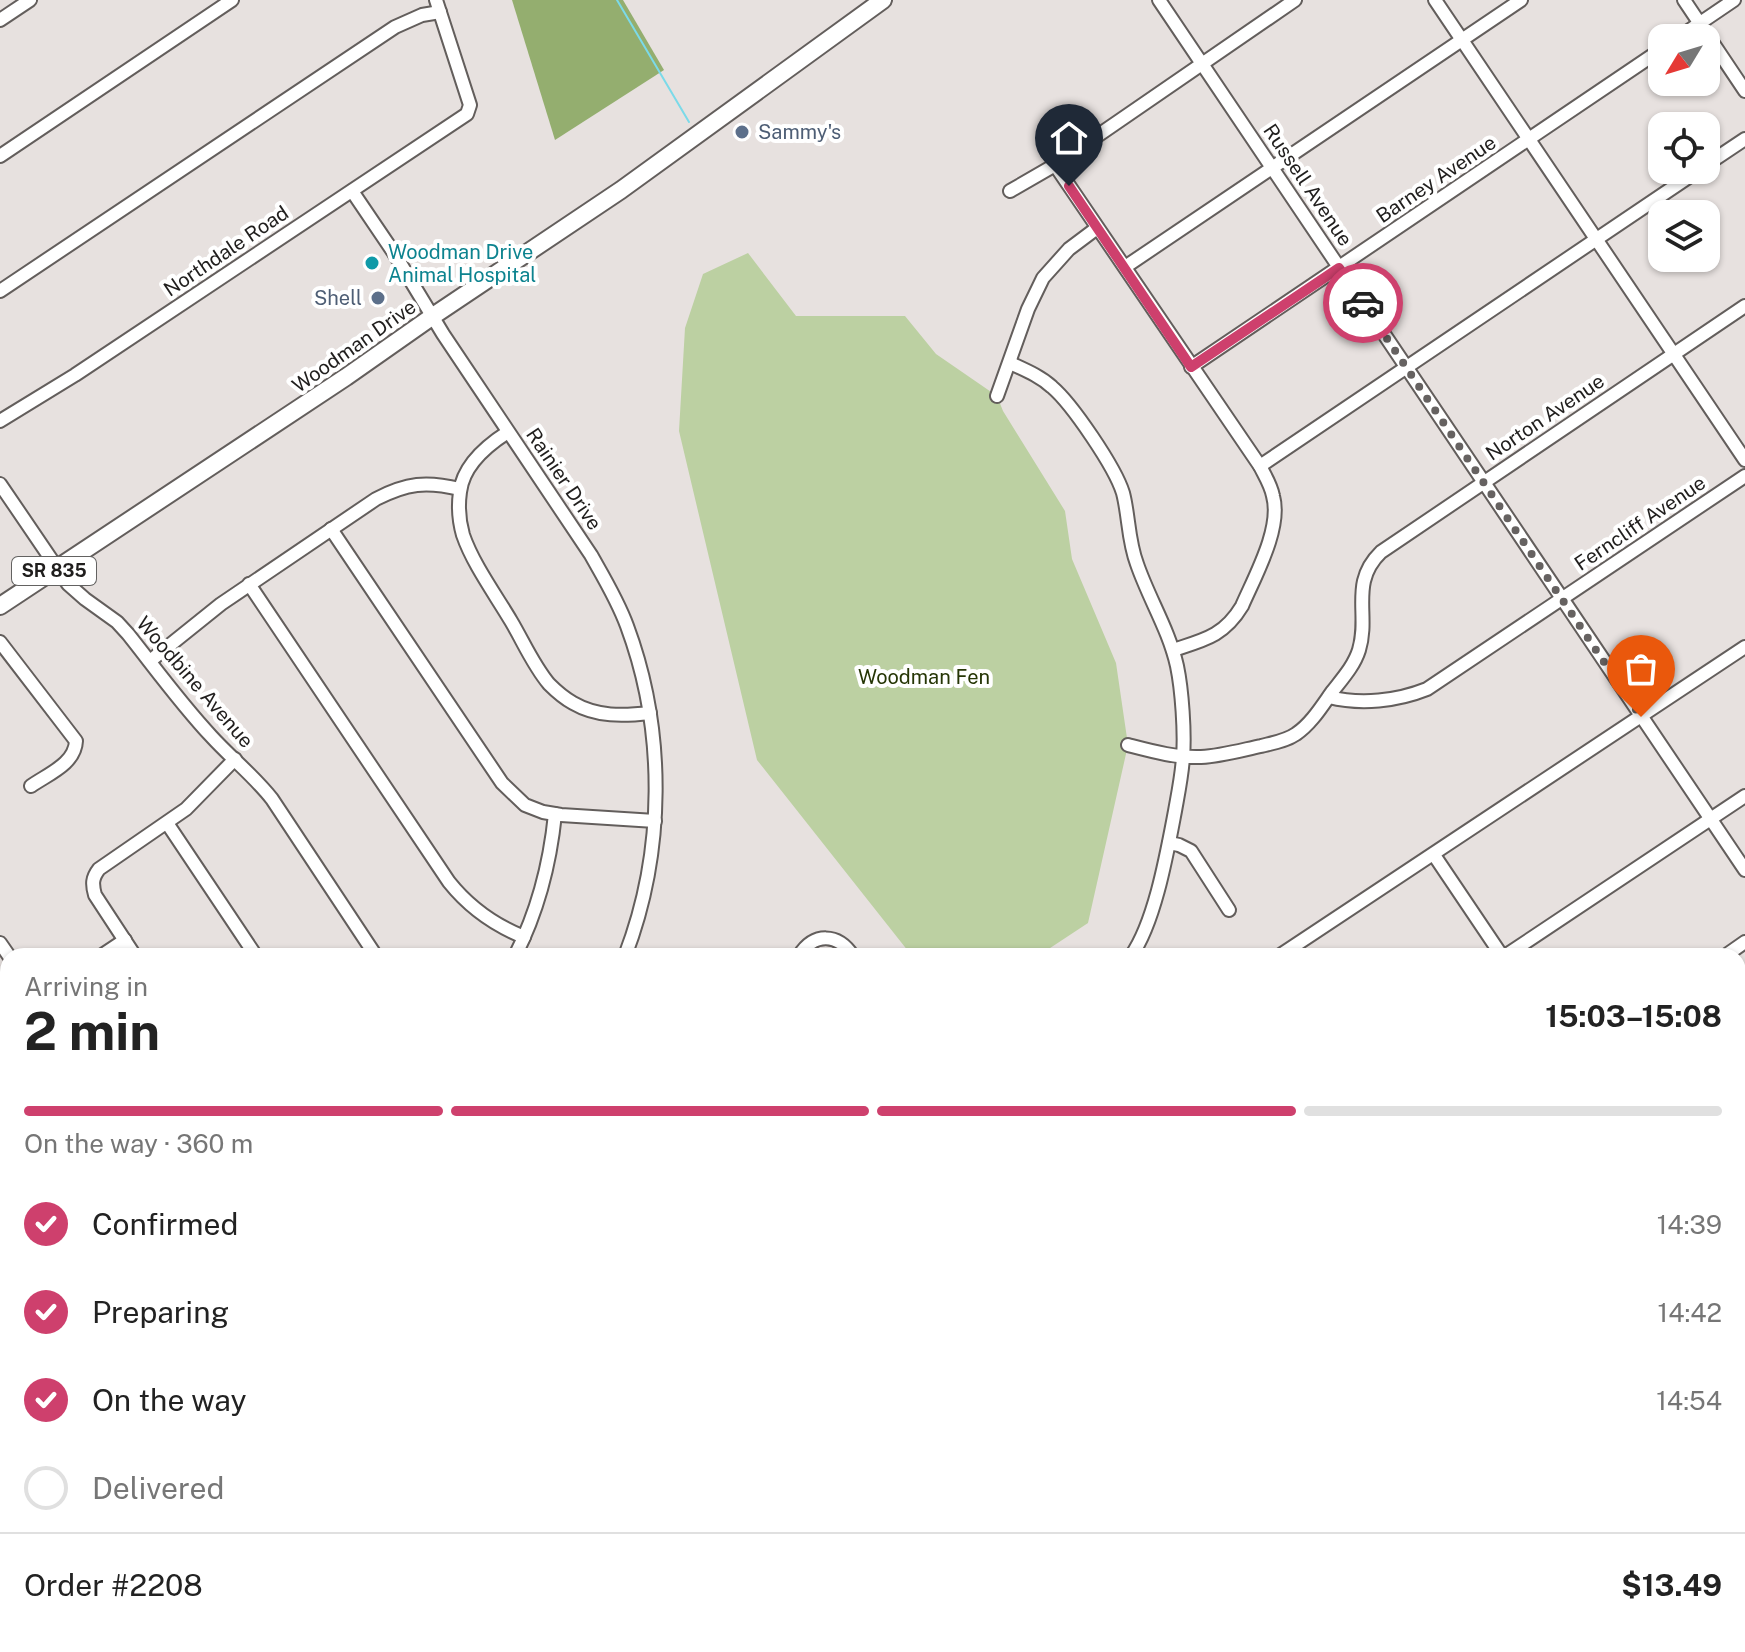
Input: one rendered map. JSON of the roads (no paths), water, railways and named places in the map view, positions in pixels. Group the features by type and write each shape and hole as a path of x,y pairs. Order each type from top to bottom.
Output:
{"main road":[{"name":"Woodman Drive","path":"0,606 346,377 648,171 883,0"}],"street":[{"path":"0,20 30,0"},
{"path":"207,0 215,12"},
{"path":"0,156 232,0"},
{"name":"Russell Avenue","path":"1159,0 1745,870"},
{"path":"1010,191 1055,165 1295,0"},
{"path":"1435,0 1745,460"},
{"path":"1125,267 1521,0"},
{"path":"1684,0 1745,91"},
{"path":"1700,23 1734,0"},
{"path":"0,291 395,27 438,6"},
{"name":"Northdale Road","path":"0,421 75,375 467,114 470,105 438,6"},
{"name":"Barney Avenue","path":"1191,367 1648,59"},
{"path":"1720,156 1745,139"},
{"path":"1055,165 1260,466 1274,497 1272,530 1242,606 1219,633 1173,650"},
{"path":"1260,466 1679,184"},
{"name":"Rainier Drive","path":"352,191 591,555 619,606 638,659 650,713 656,774 655,821 647,882 628,948"},
{"path":"997,396 1028,309 1043,278 1069,249 1097,228"},
{"name":"Norton Avenue","path":"1329,697 1348,672 1359,649 1364,577 1373,559 1745,306"},
{"path":"1010,363 1042,379 1061,395 1110,465 1122,491 1137,565 1173,650 1180,690 1183,756 1169,843 1146,929 1135,948"},
{"path":"508,432 477,457 460,489 460,520 470,551 550,685 573,703 597,713 650,713"},
{"name":"Ferncliff Avenue","path":"1329,697 1374,701 1396,699 1427,689 1745,476"},
{"name":"Woodbine Avenue","path":"0,484 68,584 117,622 195,718 272,799 371,948"},
{"path":"150,661 221,604 376,499 400,487 430,484 460,489"},
{"path":"331,529 502,783 525,805 555,814 655,821"},
{"path":"249,584 449,882 482,915 524,937"},
{"path":"0,642 76,741 69,759 31,786"},
{"path":"1291,948 1745,647"},
{"path":"1128,745 1183,756 1214,755 1285,740 1300,731 1329,697"},
{"path":"130,948 95,895 95,875 99,869 167,823 203,793 235,759"},
{"path":"1516,948 1745,796"},
{"path":"519,948 540,894 555,814"},
{"path":"167,823 251,948"},
{"path":"1169,843 1191,851 1229,910"},
{"path":"1434,855 1498,948"},
{"path":"805,948 808,944 828,938 846,948"},
{"path":"113,948 125,940"}],"waterway":[{"path":"617,0 689,122"}],"place":[{"name":"Sammy's","path":"742,132"},
{"name":"Woodman Drive Animal Hospital","path":"372,263"},
{"name":"Shell","path":"378,298"}],"park label":[{"name":"Woodman Fen","path":"924,677"}]}
